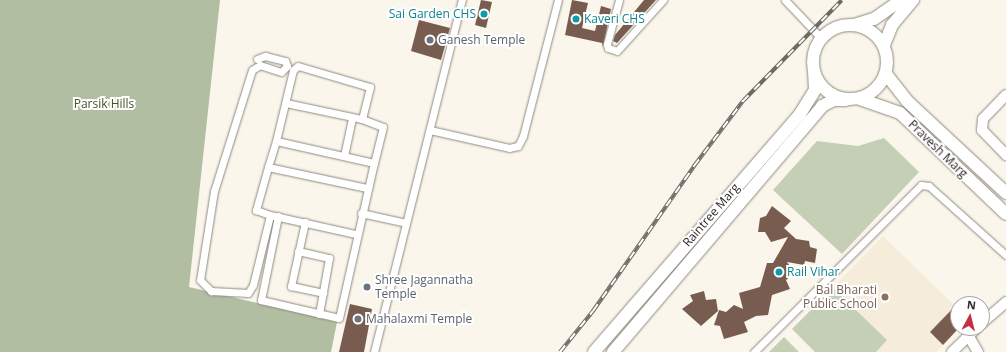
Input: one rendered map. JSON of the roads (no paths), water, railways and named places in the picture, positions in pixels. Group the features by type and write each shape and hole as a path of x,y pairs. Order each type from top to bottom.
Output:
{"main road":[{"path":"854,25 868,30 884,45 888,59 886,74 879,87 860,99 846,100 826,91 814,73 813,58 821,38 840,26 854,25 874,19 901,0"},
{"path":"884,45 892,25 913,0"},
{"name":"Raintree Marg","path":"594,352 800,114 815,90 814,73"},
{"name":"Pravesh Marg","path":"886,74 907,101 1006,193"},
{"name":"Pravesh Marg","path":"860,99 900,113 1006,214"},
{"name":"Raintree Marg","path":"613,352 822,106 834,100 846,100"}],"street":[{"path":"374,352 462,0"},
{"path":"430,130 509,148 518,146 523,136 558,0"},
{"path":"619,0 607,44 608,48 617,51 662,0"},
{"path":"785,0 821,38"},
{"path":"257,59 264,56 285,61 287,66 281,72 260,65 252,70 211,205 200,280 206,288 248,293 253,285 274,216"},
{"path":"356,234 274,216 256,210 286,104 293,70 298,66 370,87 362,119"},
{"path":"1006,96 983,119 982,130 1006,155"},
{"path":"274,216 261,300 336,318 341,315 356,234 383,128 362,119 286,104"},
{"path":"344,156 352,118"},
{"path":"276,141 374,163"},
{"path":"268,167 367,188"},
{"path":"754,352 922,185 929,186 1006,255"},
{"path":"361,213 406,223"},
{"path":"305,222 291,286 323,293"},
{"path":"298,251 329,258 319,314"},
{"path":"990,316 1006,302"},
{"path":"952,352 967,336"},
{"path":"969,336 978,352"}],"railway":[{"path":"560,352 593,311 694,166 743,101 842,0"}],"place":[{"name":"Sai Garden CHS","path":"484,14"},
{"name":"Kaveri CHS","path":"576,19"},
{"name":"Ganesh Temple","path":"430,40"},
{"name":"Rail Vihar","path":"779,272"},
{"name":"Shree Jagannatha Temple","path":"367,287"},
{"name":"Bal Bharati Public School","path":"885,297"},
{"name":"Mahalaxmi Temple","path":"358,319"}],"park label":[{"name":"Parsik Hills","path":"104,104"}]}
